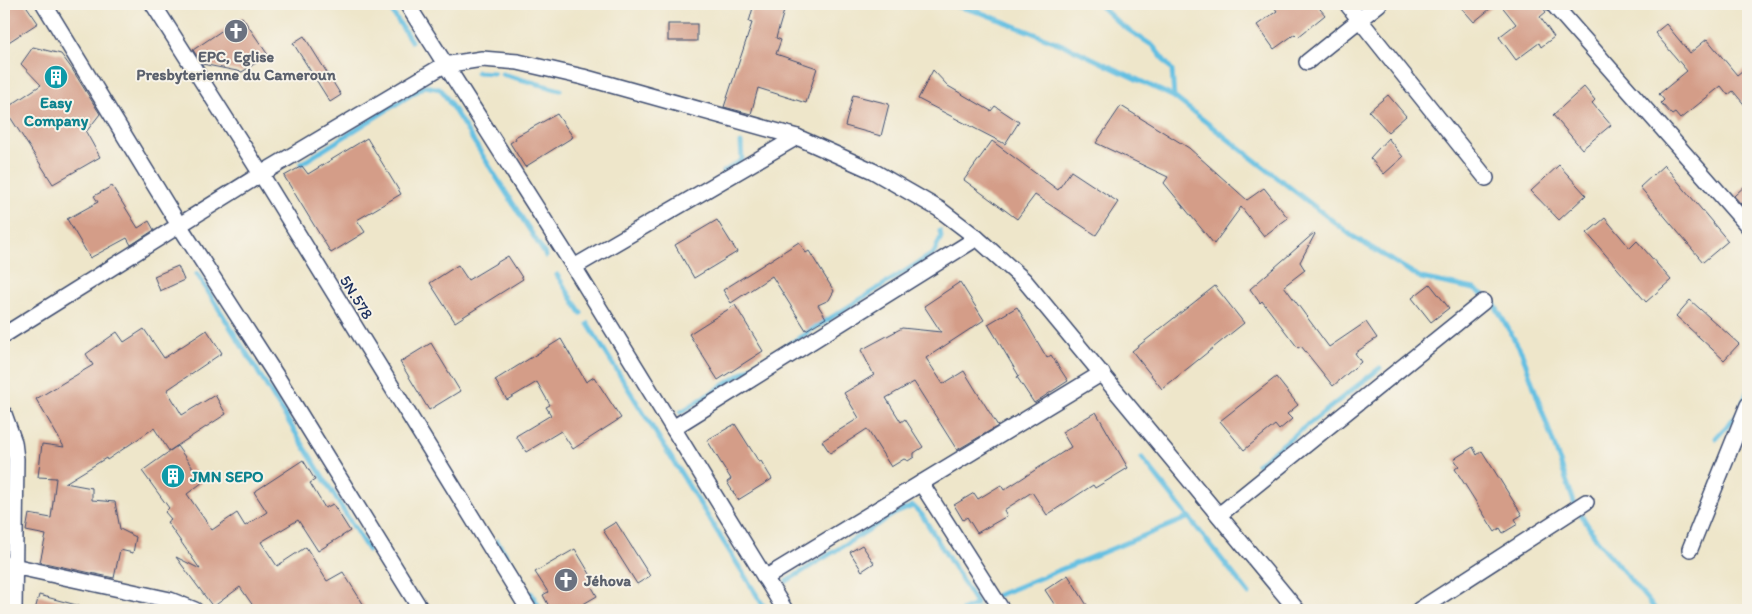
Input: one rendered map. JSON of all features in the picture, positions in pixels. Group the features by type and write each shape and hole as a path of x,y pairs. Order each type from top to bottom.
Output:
{"street":[{"path":"44,4 179,225 277,377 421,610"},
{"name":"5N.578","path":"153,4 261,174 530,610"},
{"path":"406,4 574,267 785,610"},
{"path":"1346,4 1486,178"},
{"path":"1306,62 1379,4"},
{"path":"1553,4 1748,226"},
{"path":"4,335 261,174 444,65 482,59 518,62 592,80 797,137 874,171 938,209 977,238 1024,280 1297,610"},
{"path":"574,267 797,137"},
{"path":"673,428 977,238"},
{"path":"1219,515 1484,302"},
{"path":"765,578 1102,373"},
{"path":"1690,549 1748,405"},
{"path":"4,414 14,442 16,459 10,565 14,610"},
{"path":"921,483 1002,610"},
{"path":"1419,610 1586,502"},
{"path":"10,565 170,600 195,610"}],"building":[{"path":"4,4 25,4 38,23 4,45"},
{"path":"754,4 786,4 776,38 781,40 776,54 817,68 806,103 758,88 751,114 724,107 752,23 749,22"},
{"path":"1272,4 1316,4 1325,15 1298,37 1295,34 1274,49 1257,25 1277,11"},
{"path":"1458,4 1496,4 1474,22"},
{"path":"1500,4 1540,4 1546,12 1540,17 1554,37 1541,47 1539,43 1516,60 1499,37 1516,24"},
{"name":"EPC, Eglise Presbyterienne du Cameroun","path":"242,17 268,55 242,72 202,64 193,50"},
{"path":"668,24 697,24 697,41 668,41"},
{"path":"1666,24 1690,53 1707,39 1737,75 1748,66 1748,109 1733,91 1728,95 1721,86 1680,119 1675,113 1672,115 1661,103 1664,100 1659,94 1687,71 1655,33"},
{"path":"304,36 341,95 330,102 293,43"},
{"path":"33,47 61,54 100,114 86,132 100,157 53,184 5,109 41,85 21,64"},
{"path":"933,70 948,86 991,111 995,106 1019,122 1005,144 918,99"},
{"path":"1584,87 1595,100 1592,103 1611,125 1582,149 1553,115"},
{"path":"853,95 889,104 881,136 845,126"},
{"path":"1388,95 1406,116 1388,132 1369,111"},
{"path":"1121,106 1189,148 1247,200 1264,188 1288,218 1264,236 1241,207 1214,244 1164,183 1168,177 1096,143"},
{"path":"557,114 573,137 525,167 510,143 516,139 515,137"},
{"path":"367,138 401,194 357,220 365,232 331,253 284,176 302,166 308,174"},
{"path":"1388,138 1403,157 1384,174 1370,158"},
{"path":"992,141 1058,190 1071,171 1118,202 1096,235 1035,195 1017,219 964,180"},
{"path":"1559,165 1586,195 1559,220 1531,191"},
{"path":"1664,165 1728,241 1703,262 1640,187"},
{"path":"1748,183 1748,212 1734,196"},
{"path":"112,186 138,228 149,221 154,230 131,245 127,238 90,258 67,219 98,202 94,196"},
{"path":"1605,218 1630,248 1637,241 1671,280 1646,302 1587,233"},
{"path":"717,220 737,252 694,278 675,245"},
{"path":"1314,233 1300,262 1305,270 1284,286 1329,347 1366,322 1377,338 1355,353 1361,362 1333,386 1301,346 1298,348 1262,301 1260,303 1250,289"},
{"path":"799,242 806,253 809,251 834,291 829,300 818,305 826,318 806,330 772,276 731,303 723,290"},
{"path":"508,256 523,279 455,322 430,283 458,265 468,280"},
{"path":"178,266 184,280 160,291 154,276"},
{"path":"960,282 984,320 926,358 943,384 964,371 998,426 957,450 914,382 886,398 901,422 905,419 923,447 914,453 914,457 908,461 904,459 891,467 867,429 830,453 822,441 859,418 844,393 874,375 861,350 902,328 941,332 924,306"},
{"path":"1430,284 1449,308 1431,322 1412,298"},
{"path":"1215,286 1244,323 1162,389 1132,351"},
{"path":"1690,300 1739,344 1724,360 1676,316"},
{"path":"735,305 763,351 718,380 689,334"},
{"path":"1017,307 1047,358 1051,355 1068,381 1034,403 1017,377 1019,376 988,324"},
{"path":"144,329 164,358 207,330 222,353 167,390 182,415 215,395 226,414 169,451 154,428 107,460 106,458 65,483 92,488 92,500 115,502 120,529 136,537 133,553 120,550 114,578 40,562 46,535 26,531 29,514 51,518 56,478 38,477 42,444 64,447 36,399 93,365 86,354 117,332 124,342"},
{"path":"561,339 586,382 594,377 621,418 573,449 561,431 526,452 516,436 551,415 546,407 550,405 537,382 507,400 495,380"},
{"path":"431,343 460,391 429,410 400,362"},
{"path":"1276,377 1298,405 1287,414 1292,419 1279,430 1275,425 1244,450 1220,421"},
{"path":"1096,412 1128,468 1095,488 1093,485 1047,515 1032,492 1004,510 1007,516 977,533 967,517 963,520 954,505 974,493 978,499 1001,485 1004,490 1071,447 1062,432"},
{"path":"735,424 772,479 738,500 727,482 731,479 707,440"},
{"path":"177,446 203,482 187,494 212,530 237,513 245,526 267,512 254,492 303,460 315,480 310,483 325,508 333,504 350,531 318,551 298,520 261,542 277,566 306,547 327,581 343,572 367,610 256,610 240,587 213,607 176,557 200,569 167,522 171,519 165,512 169,508 142,471"},
{"path":"1473,447 1477,455 1482,451 1522,515 1515,519 1518,524 1503,533 1500,528 1495,532 1455,469 1459,466 1454,459"},
{"path":"616,522 650,576 637,584 603,530"},
{"path":"862,545 874,563 862,571 850,552"},
{"name":"Jéhova","path":"575,549 593,579 589,582 597,596 573,610 551,610 543,595 548,592 535,572"},
{"path":"1068,575 1090,610 1058,610 1045,590"},
{"path":"39,595 80,606 80,610 35,610"}],"waterway":[{"path":"387,4 411,41"},
{"path":"949,4 982,13 1073,49 1174,97 1352,236 1421,278 1474,289 1492,300 1522,353 1575,505 1597,540 1656,610"},
{"path":"1098,4 1121,25 1153,46 1172,70 1174,97"},
{"path":"477,72 494,73"},
{"path":"502,74 560,90"},
{"path":"301,164 425,86 440,89"},
{"path":"442,91 546,256"},
{"path":"723,172 742,160 741,143"},
{"path":"681,412 934,253 941,237 940,231"},
{"path":"197,274 257,370"},
{"path":"557,275 581,313"},
{"path":"588,324 766,610"},
{"path":"1258,464 1380,368"},
{"path":"258,372 368,550"},
{"path":"1743,403 1748,390"},
{"path":"1716,438 1737,415"},
{"path":"1142,458 1249,594"},
{"path":"787,581 894,514 913,506 922,515 976,603"},
{"path":"998,595 1190,517"},
{"path":"497,541 522,579"},
{"path":"531,593 541,610"},
{"path":"963,610 975,605"}],"place":[{"name":"EPC, Eglise Presbyterienne du Cameroun","path":"236,31"},
{"name":"Easy Company","path":"56,77"},
{"name":"JMN SEPO","path":"173,476"},
{"name":"Jéhova","path":"566,580"}]}
